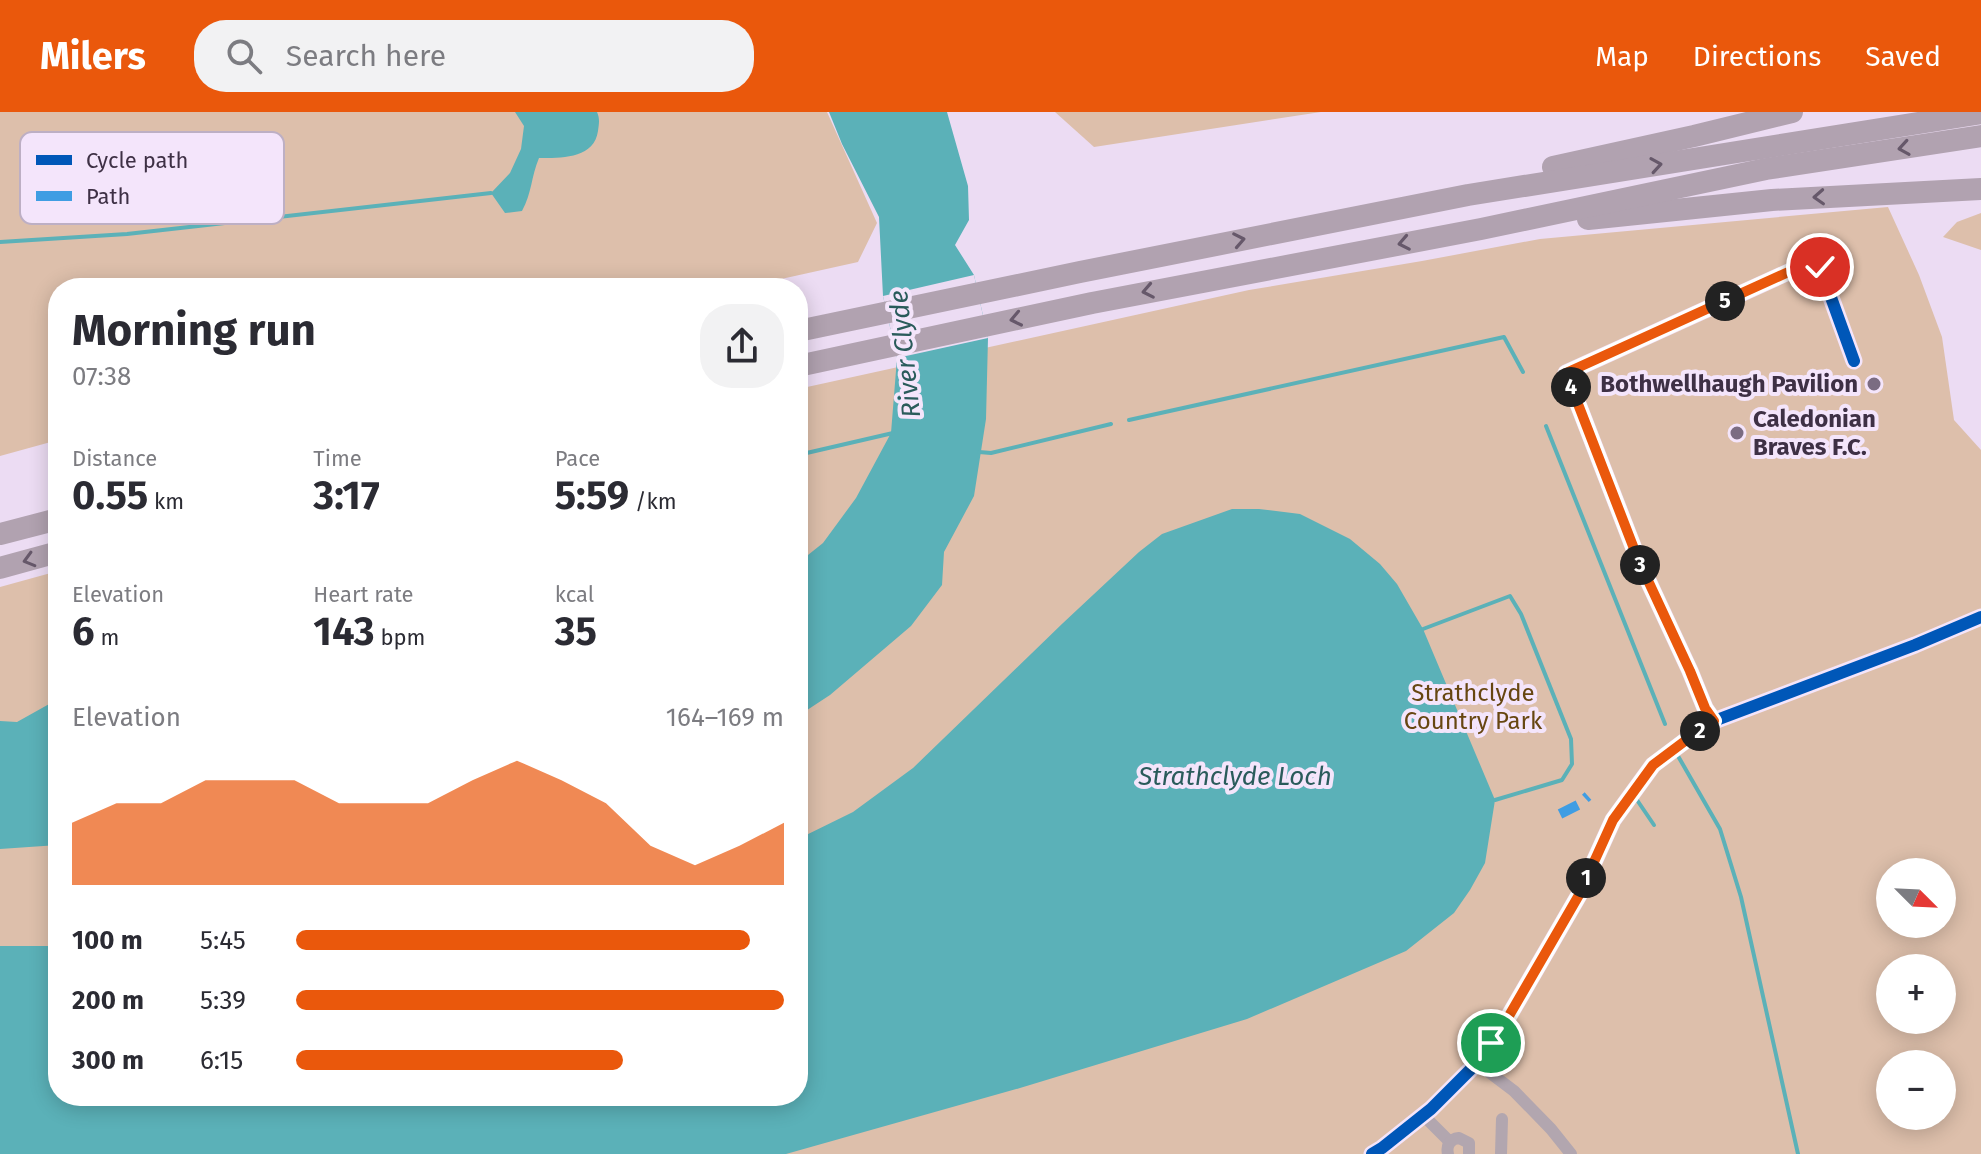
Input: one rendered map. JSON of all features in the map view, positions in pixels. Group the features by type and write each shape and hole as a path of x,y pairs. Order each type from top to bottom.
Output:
{"highway":[{"path":"1468,195 1549,168 1792,112"},
{"path":"808,329 1468,195 1981,113"},
{"path":"808,364 1092,303 1481,229 1766,169 1981,136"},
{"path":"1481,229 1772,200 1981,189"},
{"path":"0,534 48,522"},
{"path":"0,568 48,555"}],"street":[{"path":"1714,721 1705,708 1638,559 1566,373 1806,264 1820,267 1854,361"},
{"path":"1372,1154 1423,1115 1477,1063 1506,1021 1579,895 1613,820 1653,765 1714,721 1981,617"},
{"path":"1477,1063 1514,1091 1571,1154"},
{"path":"1423,1115 1449,1148 1456,1138 1463,1138 1469,1143 1470,1154"},
{"path":"1501,1154 1502,1119"}],"green space":[{"path":"0,112 827,112 877,223 858,262 785,278 48,278 48,443 0,456"},
{"path":"1055,112 1321,112 1094,147"},
{"name":"Strathclyde Country Park","path":"1888,207 1919,275 1942,337 1954,420 1981,450 1981,1154 0,1154 0,587 48,574 48,1106 808,1106 808,387 1249,290 1540,239"},
{"path":"1981,213 1981,250 1943,237 1957,222"}],"water":[{"path":"515,112 597,112 599,126 595,140 583,152 566,157 539,158 522,211 505,213 491,193 510,173 521,149 524,126"},
{"name":"River Clyde","path":"829,112 947,112 968,186 969,220 955,245 974,275 988,338 986,419 974,496 944,552 942,585 911,626 830,695 808,709 808,555 823,543 856,498 891,433 897,358 883,296 879,217"},
{"name":"Strathclyde Loch","path":"1232,509 1300,514 1350,539 1380,564 1397,584 1423,629 1495,800 1485,863 1470,890 1454,913 1406,951 1247,1019 1020,1088 786,1154 0,1154 0,946 48,946 48,1106 808,1106 808,834 853,812 913,768 1063,623 1162,534"},
{"path":"48,705 48,846 0,849 0,721 17,722"}],"pier":[{"path":"974,275 988,338 897,358 883,296"}],"waterway":[{"path":"284,216 491,193"},
{"path":"0,242 127,234 216,224"},
{"path":"1129,420 1504,337 1523,372"},
{"path":"979,452 991,453 1111,424"},
{"path":"1546,426 1665,724"},
{"path":"808,453 893,433"},
{"path":"1423,629 1510,596 1521,614 1571,739 1572,764 1562,780 1495,800"},
{"path":"1678,756 1720,829 1741,897 1798,1154"},
{"path":"1637,800 1654,825"}],"marked path":[{"path":"1560,814 1588,796"}],"cycle path":[{"path":"1714,721 1705,708 1638,559 1566,373 1806,264 1820,267 1854,361"},
{"path":"1372,1154 1431,1109 1477,1063 1506,1021 1579,895 1613,820 1653,765 1714,721 1981,617"}],"place":[{"name":"Bothwellhaugh Pavilion","path":"1874,384"},
{"name":"Caledonian Braves F.C.","path":"1737,433"}],"route":[{"path":"1491,1043 1579,895 1613,820 1653,765 1714,721 1705,708 1638,559 1566,373 1806,264 1820,267"}]}
